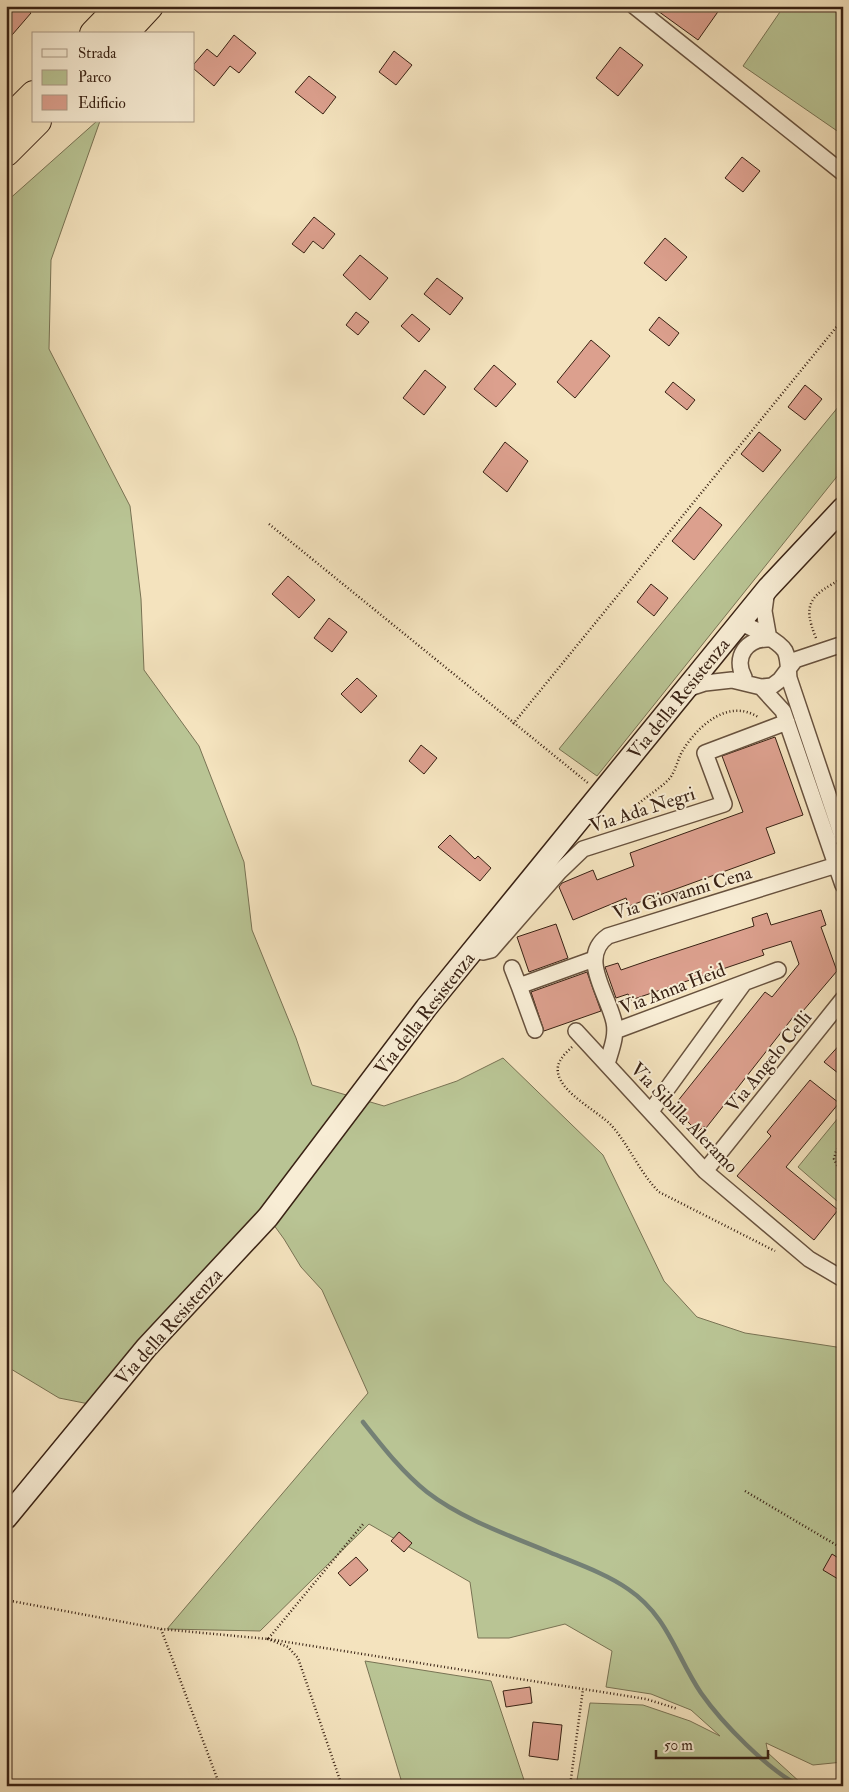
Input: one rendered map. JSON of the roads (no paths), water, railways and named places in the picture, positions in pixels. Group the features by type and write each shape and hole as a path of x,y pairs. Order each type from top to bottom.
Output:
{"highway":[{"path":"96,32 121,6"},
{"path":"125,32 149,6"},
{"path":"6,123 32,97"},
{"path":"6,152 36,122"}],"street":[{"path":"634,6 843,173"},
{"name":"Via della Resistenza","path":"6,1518 146,1348 268,1217 426,1008 476,946 768,588 843,508"},
{"path":"768,588 764,611 776,643 788,658 788,668 843,839"},
{"path":"739,623 751,626 776,643 795,652 818,652"},
{"path":"752,683 740,661 744,648 757,640 776,643"},
{"path":"685,689 719,680 776,684 795,660 843,644"},
{"path":"721,645 734,670 776,702 787,722 839,864 843,885"},
{"name":"Via Ada Negri","path":"476,946 483,952 491,950 559,872 584,850 724,804 705,753 787,722"},
{"name":"Via Giovanni Cena","path":"594,958 599,942 608,936 839,864"},
{"path":"519,986 594,958 614,1022 615,1031 607,1064"},
{"path":"512,968 535,1030"},
{"name":"Via Anna Heid","path":"615,1031 778,970"},
{"name":"Via Anna Heid","path":"651,1111 744,983"},
{"name":"Via Angelo Celli","path":"705,1171 843,999"},
{"name":"Via Sibilla Aleramo","path":"579,1034 705,1171 809,1258 843,1279"}],"waterway":[{"path":"363,1422 409,1476 441,1502 486,1526 600,1573 619,1583 642,1600 662,1624 692,1679 721,1718 746,1745 787,1779 800,1786"}]}
